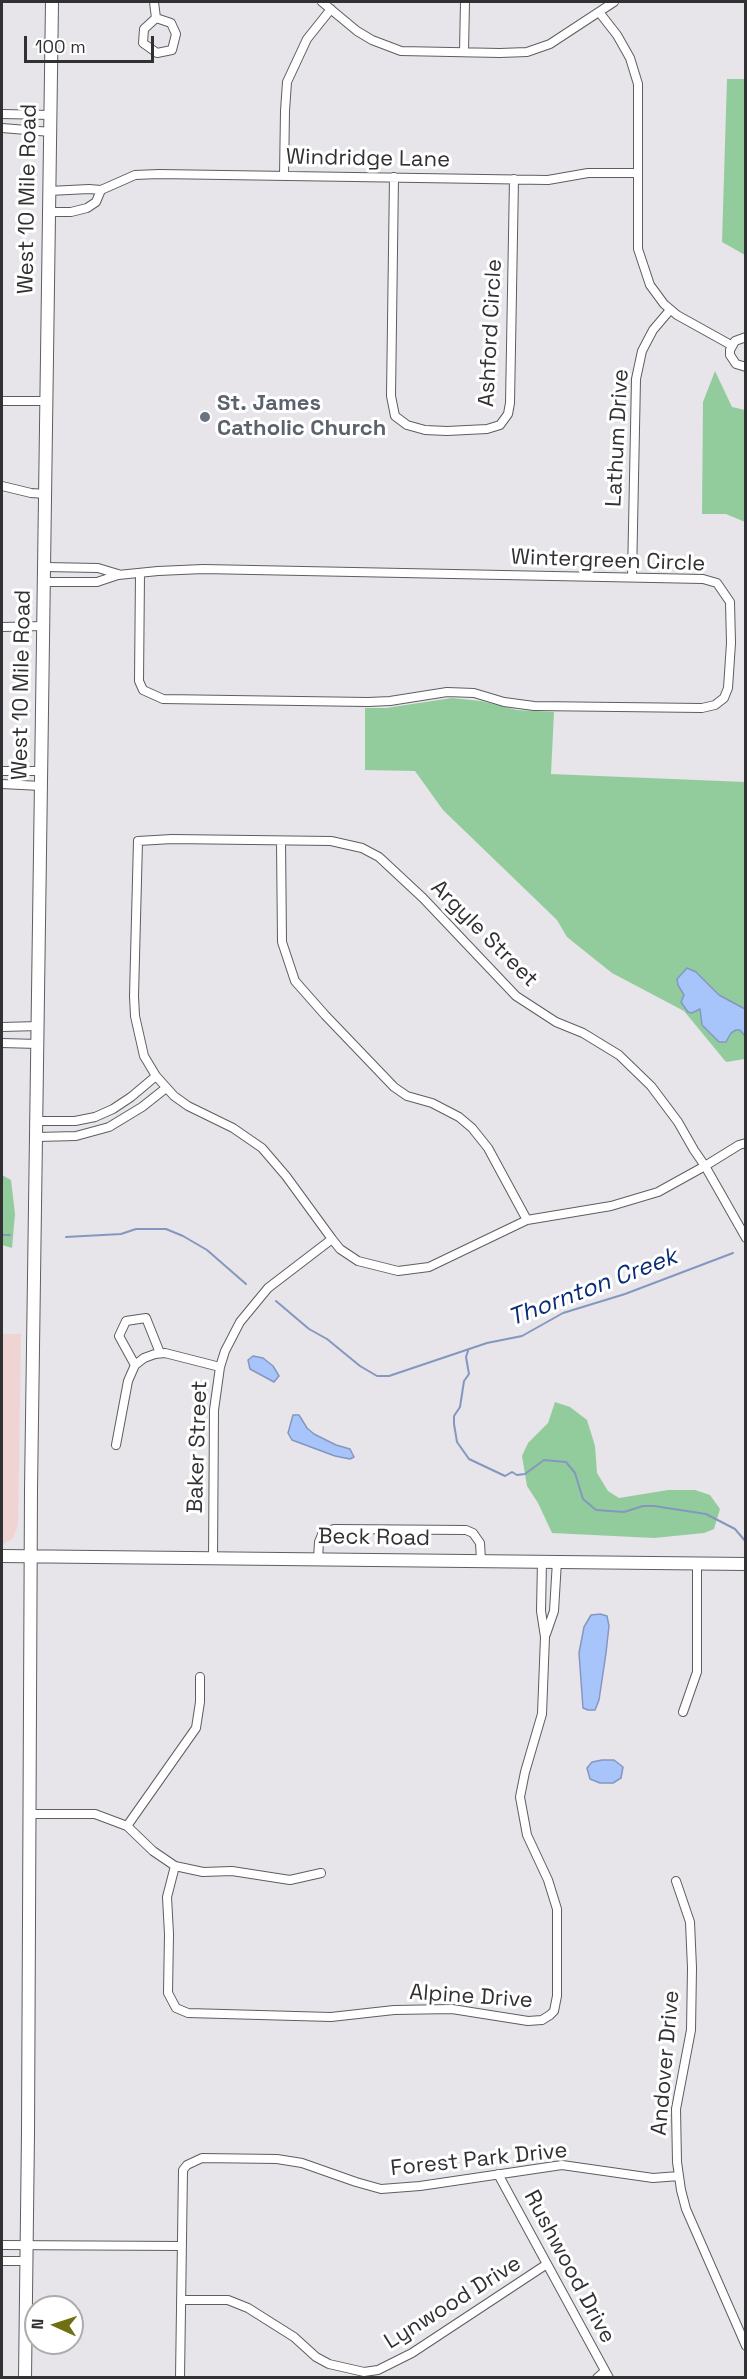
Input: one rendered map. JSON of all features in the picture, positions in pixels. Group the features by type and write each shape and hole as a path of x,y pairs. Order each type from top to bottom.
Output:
{"main road":[{"name":"West 10 Mile Road","path":"25,2378 36,1137 52,2"},
{"name":"Beck Road","path":"2,1556 746,1564"}],"street":[{"path":"153,2 156,18"},
{"path":"322,2 357,31 384,46 401,51 464,52 527,52 550,44 614,2"},
{"path":"464,52 465,2"},
{"path":"284,176 287,82 307,39 331,9"},
{"path":"599,12 617,35 630,58 638,84 638,249 650,285 670,309 731,345"},
{"path":"156,18 171,23 176,34 172,50 157,53 143,43 144,28 156,18"},
{"path":"2,114 51,115"},
{"path":"2,128 51,132"},
{"name":"Windridge Lane","path":"49,191 101,190 135,175 548,180 588,173 638,173"},
{"name":"Ashford Circle","path":"394,177 391,396 395,416 407,425 416,428 447,431 487,429 500,425 508,414 514,179"},
{"name":"Windridge Lane","path":"49,212 71,212 87,208 96,202 101,190"},
{"name":"Lathum Drive","path":"632,577 636,379 642,351 653,330 670,309"},
{"path":"746,337 739,338 731,345 730,350 732,360 746,368"},
{"path":"2,401 46,401"},
{"path":"2,486 45,494"},
{"name":"Wintergreen Circle","path":"45,567 98,568 118,575"},
{"name":"Wintergreen Circle","path":"45,582 97,582 118,575 140,573 203,569 703,579 717,583 730,602 728,688 724,698 715,705 702,708 534,706 504,702 474,693 447,692 368,702 164,699 142,690 139,681 140,573"},
{"path":"2,627 44,626"},
{"path":"2,771 41,771"},
{"path":"2,784 41,786"},
{"name":"Argyle Street","path":"156,1076 144,1056 135,1016 138,841 172,839 281,841 342,843 362,848 379,857 423,898 516,996 556,1022 583,1033 619,1055 651,1086 678,1122 746,1238"},
{"path":"281,841 282,942 296,981 394,1087 407,1096 432,1103 459,1117 472,1128 488,1148 527,1220"},
{"path":"2,1027 39,1026"},
{"path":"2,1043 38,1044"},
{"path":"37,1121 75,1121 95,1117 131,1097 156,1076 166,1088 188,1106 232,1128 262,1149 286,1176 340,1249 358,1261 398,1271 415,1270 448,1259 470,1246 527,1220 634,1201 658,1192 746,1143"},
{"path":"36,1137 76,1136 99,1131 142,1107 166,1088"},
{"path":"95,1117 99,1131"},
{"name":"Baker Street","path":"213,1558 214,1410 220,1367 240,1323 255,1302 286,1273 332,1239"},
{"path":"135,1365 119,1336 126,1321 146,1318 160,1353"},
{"path":"116,1445 128,1381 135,1365 144,1358 160,1353 220,1367"},
{"path":"318,1558 319,1542 323,1532 334,1529 466,1530 473,1533 480,1543 481,1560"},
{"name":"Alpine Drive","path":"175,1866 166,1897 169,1934 168,1993 176,2008 188,2013 331,2018 394,2010 452,2009 528,2021 547,2018 554,2011 557,1996 557,1909 550,1886 527,1835 520,1797 525,1772 541,1721 545,1637 542,1611 542,1561"},
{"path":"545,1637 554,1611 557,1561"},
{"path":"683,1712 697,1672 697,1563"},
{"path":"127,1826 196,1728 200,1702 200,1677"},
{"path":"30,1814 95,1814 127,1826 153,1851 175,1866 203,1872 232,1871 290,1880 321,1873"},
{"name":"Andover Drive","path":"676,1881 690,1922 692,1968 691,2030 676,2109 679,2176 686,2210 746,2346"},
{"name":"Forest Park Drive","path":"181,2246 183,2170 202,2158 277,2159 302,2163 381,2189 412,2187 562,2165 653,2178 679,2176"},
{"name":"Rushwood Drive","path":"498,2174 607,2374"},
{"path":"2,2245 181,2246 180,2378"},
{"path":"2,2261 26,2261"},
{"name":"Lynwood Drive","path":"181,2300 228,2301 248,2308 294,2337 328,2364 364,2372 378,2370 412,2353 547,2264"},
{"path":"597,2378 607,2374"}],"shaded area":[{"path":"2,1334 21,1334 18,1525 13,1538 2,1545"}],"green space":[{"path":"727,79 745,79 745,255 722,242"},
{"path":"715,371 732,407 745,410 745,522 726,514 702,514 703,402"},
{"path":"452,698 481,701 517,710 554,712 551,774 745,782 745,1059 726,1062 684,1011 612,973 567,937 557,920 443,810 415,771 365,770 365,708 386,708"},
{"path":"2,1175 11,1180 15,1214 12,1248 2,1245"},
{"path":"555,1402 570,1407 587,1420 595,1446 597,1473 608,1491 619,1498 668,1490 695,1490 710,1495 720,1509 714,1529 704,1533 654,1538 552,1533 527,1486 522,1456 528,1443 548,1423"}],"water":[{"path":"687,968 696,972 719,995 745,1009 745,1036 740,1030 736,1030 731,1033 726,1042 719,1042 702,1025 700,1009 692,1013 688,1012 681,1002 684,995 677,979"},
{"path":"253,1356 263,1358 273,1366 279,1376 274,1382 250,1369 248,1360"},
{"path":"293,1415 299,1415 314,1434 350,1449 354,1457 350,1459 335,1456 292,1440 288,1433"},
{"path":"591,1615 607,1616 609,1626 606,1653 599,1700 595,1710 588,1710 583,1708 579,1653 584,1627"},
{"path":"614,1760 623,1767 621,1778 613,1783 600,1783 590,1779 587,1768 592,1762"}],"waterway":[{"name":"Thornton Creek","path":"66,1237 121,1234 136,1229 166,1229 207,1250 246,1284"},
{"name":"Thornton Creek","path":"2,1235 10,1235"},
{"name":"Thornton Creek","path":"276,1301 309,1329 327,1339 360,1366 377,1376 389,1376 487,1343 522,1336 563,1313 625,1294 733,1253"},
{"path":"468,1351 466,1357 469,1374 464,1381 460,1407 454,1416 454,1424 457,1442 469,1459 505,1476 512,1472 517,1475 525,1474 544,1460 566,1462 575,1473 583,1499 596,1510 624,1512 643,1506 654,1506 706,1514 735,1529 746,1542"}],"place":[{"name":"St. James Catholic Church","path":"205,417"}]}
